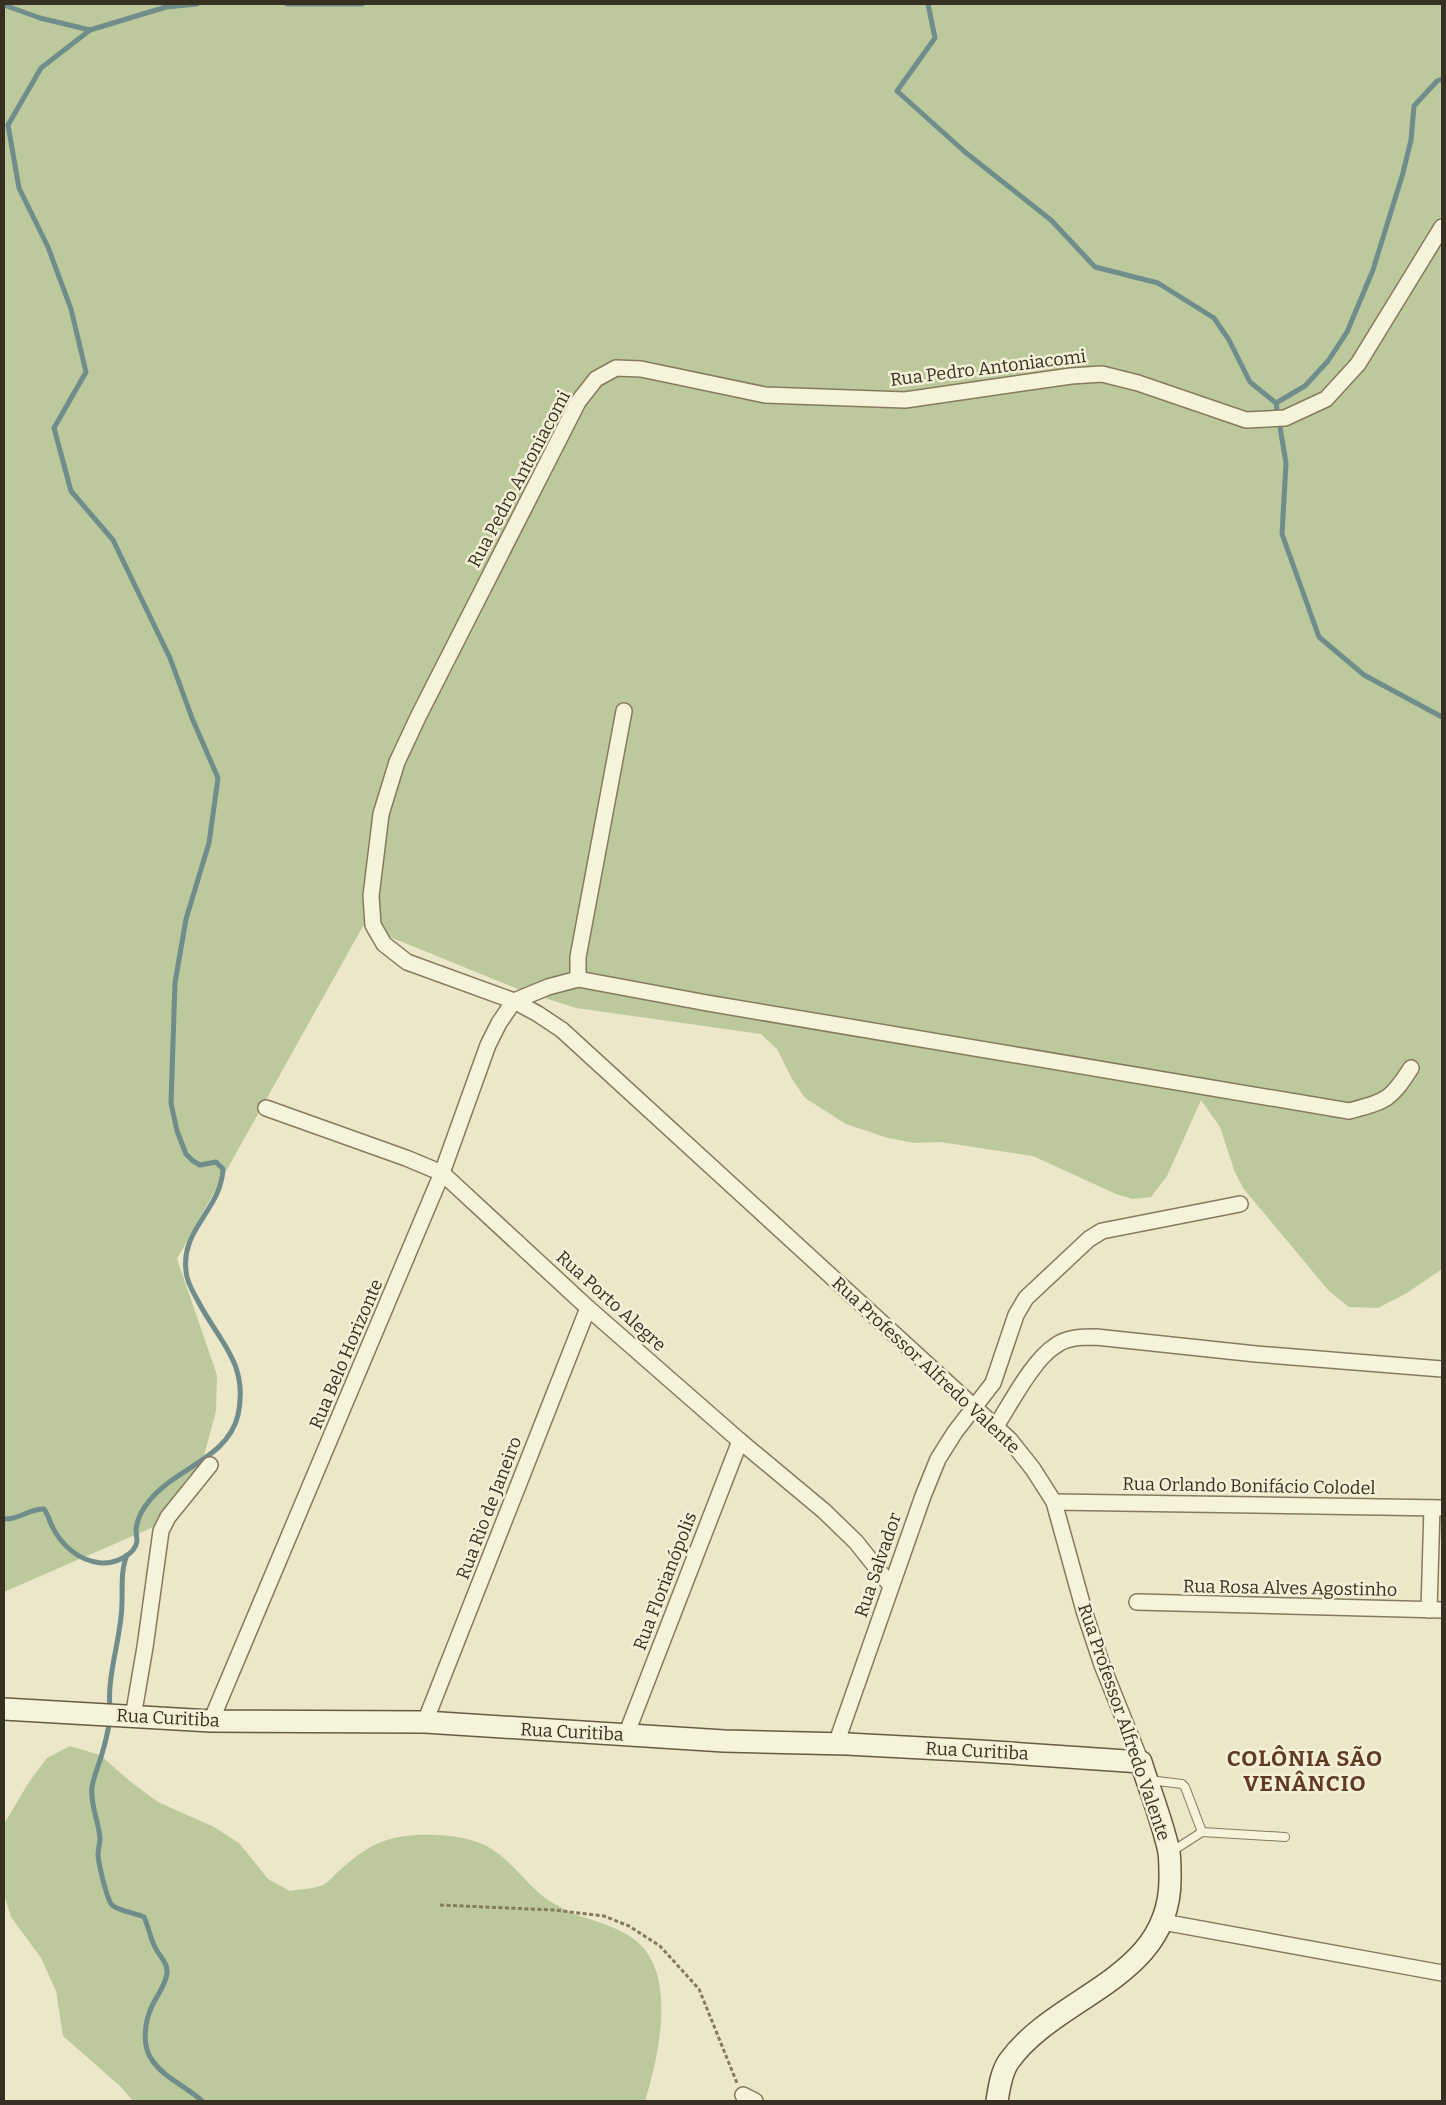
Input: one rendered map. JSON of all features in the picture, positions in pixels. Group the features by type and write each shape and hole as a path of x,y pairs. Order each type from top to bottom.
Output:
{"street":[{"name":"Rua Pedro Antoniacomi","path":"514,1001 407,962 384,944 373,925 371,896 381,814 397,762 419,716 578,402 596,379 616,368 641,368 765,394 905,400 1071,376 1102,374 1138,383 1246,420 1285,418 1326,400 1358,364 1442,227"},
{"path":"578,979 578,957 624,711"},
{"path":"514,1001 548,987 578,979 717,1005 1349,1110 1381,1102 1397,1089 1411,1068"},
{"name":"Rua Belo Horizonte","path":"211,1721 442,1173 488,1045 499,1023 514,1001"},
{"name":"Rua Professor Alfredo Valente","path":"514,1001 562,1030 974,1408 996,1426 1033,1469 1054,1502 1084,1614 1144,1771 1169,1853 1170,1892 1163,1922 1141,1955 1111,1980 1032,2035 1008,2063 999,2086 997,2101"},
{"name":"Rua Porto Alegre","path":"266,1108 406,1158 442,1173 588,1308 740,1441 831,1517 856,1542 891,1586"},
{"name":"Rua Salvador","path":"836,1744 923,1496 938,1459 955,1432 993,1383 1016,1315 1026,1298 1089,1239 1102,1231 1240,1204"},
{"name":"Rua Rio de Janeiro","path":"425,1722 588,1308"},
{"path":"996,1426 1038,1360 1055,1345 1074,1338 1096,1336 1256,1354 1442,1369"},
{"name":"Rua Florianópolis","path":"626,1735 740,1441"},
{"path":"133,1717 161,1531 168,1517 210,1465"},
{"name":"Rua Orlando Bonifácio Colodel","path":"1054,1502 1437,1508"},
{"path":"1436,1610 1437,1508"},
{"name":"Rua Rosa Alves Agostinho","path":"1137,1602 1436,1610"},
{"name":"Rua Curitiba","path":"4,1709 211,1721 425,1722 626,1735 980,1751 1144,1771"},
{"path":"1163,1922 1442,1973"}],"lane":[{"path":"1144,1771 1182,1784 1202,1832"},
{"path":"1169,1853 1202,1832 1285,1837"}],"path":[{"path":"440,1905 554,1910 604,1916 629,1926 660,1946 699,1989 734,2079 749,2098"}],"green space":[{"path":"4,4 1442,4 1442,1269 1407,1293 1378,1308 1349,1307 1329,1291 1243,1188 1234,1170 1220,1127 1201,1100 1167,1176 1151,1197 1133,1199 1116,1194 1033,1156 940,1142 914,1143 888,1138 846,1124 805,1098 792,1079 777,1049 761,1034 576,1008 523,991 363,926 177,1259 217,1375 216,1411 202,1463 174,1512 151,1528 4,1592"},
{"path":"70,1746 100,1755 132,1783 158,1802 214,1827 239,1843 268,1879 290,1891 323,1885 370,1847 386,1840 414,1835 442,1835 470,1840 486,1846 510,1864 545,1898 572,1913 623,1932 644,1949 652,1961 658,1976 661,1993 661,2012 654,2068 645,2101 133,2101 120,2086 63,2036 56,1991 41,1958 11,1917 4,1894 4,1824 29,1782 47,1758"}],"waterway":[{"path":"4,1519 15,1518 34,1510 44,1509 60,1540 78,1555 93,1562 101,1563 123,1558 135,1546 138,1522 147,1503 173,1479 200,1462 224,1442 232,1430 238,1415 240,1397 236,1367 192,1289 187,1277 186,1261 188,1246 215,1197 223,1169 216,1162 200,1165 186,1154 177,1131 171,1103 175,983 186,919 209,843 218,778 192,718 170,658 113,540 71,491 54,428 86,372 71,309 48,247 19,188 8,125 41,68 90,30 166,7 197,4"},
{"path":"287,4 362,4"},
{"path":"928,4 935,38 897,91 965,152 1051,220 1095,267 1158,283 1214,318 1229,340 1250,382 1276,403 1286,463 1282,534 1319,637 1364,675 1442,717"},
{"path":"4,5 40,18 90,30"},
{"path":"1276,403 1305,386 1328,361 1347,332 1373,270 1403,173 1411,140 1414,106 1437,81 1442,79"},
{"path":"110,1709 110,1686 122,1609 122,1577 127,1555"},
{"path":"110,1720 92,1787 92,1801 100,1839 98,1854 101,1872 112,1905 144,1917 154,1945 166,1966 165,1981 150,2010 146,2024 145,2040 149,2054 163,2072 202,2101"}],"district":[{"name":"COLÔNIA SÃO VENÂNCIO","path":"1305,1770"}]}
